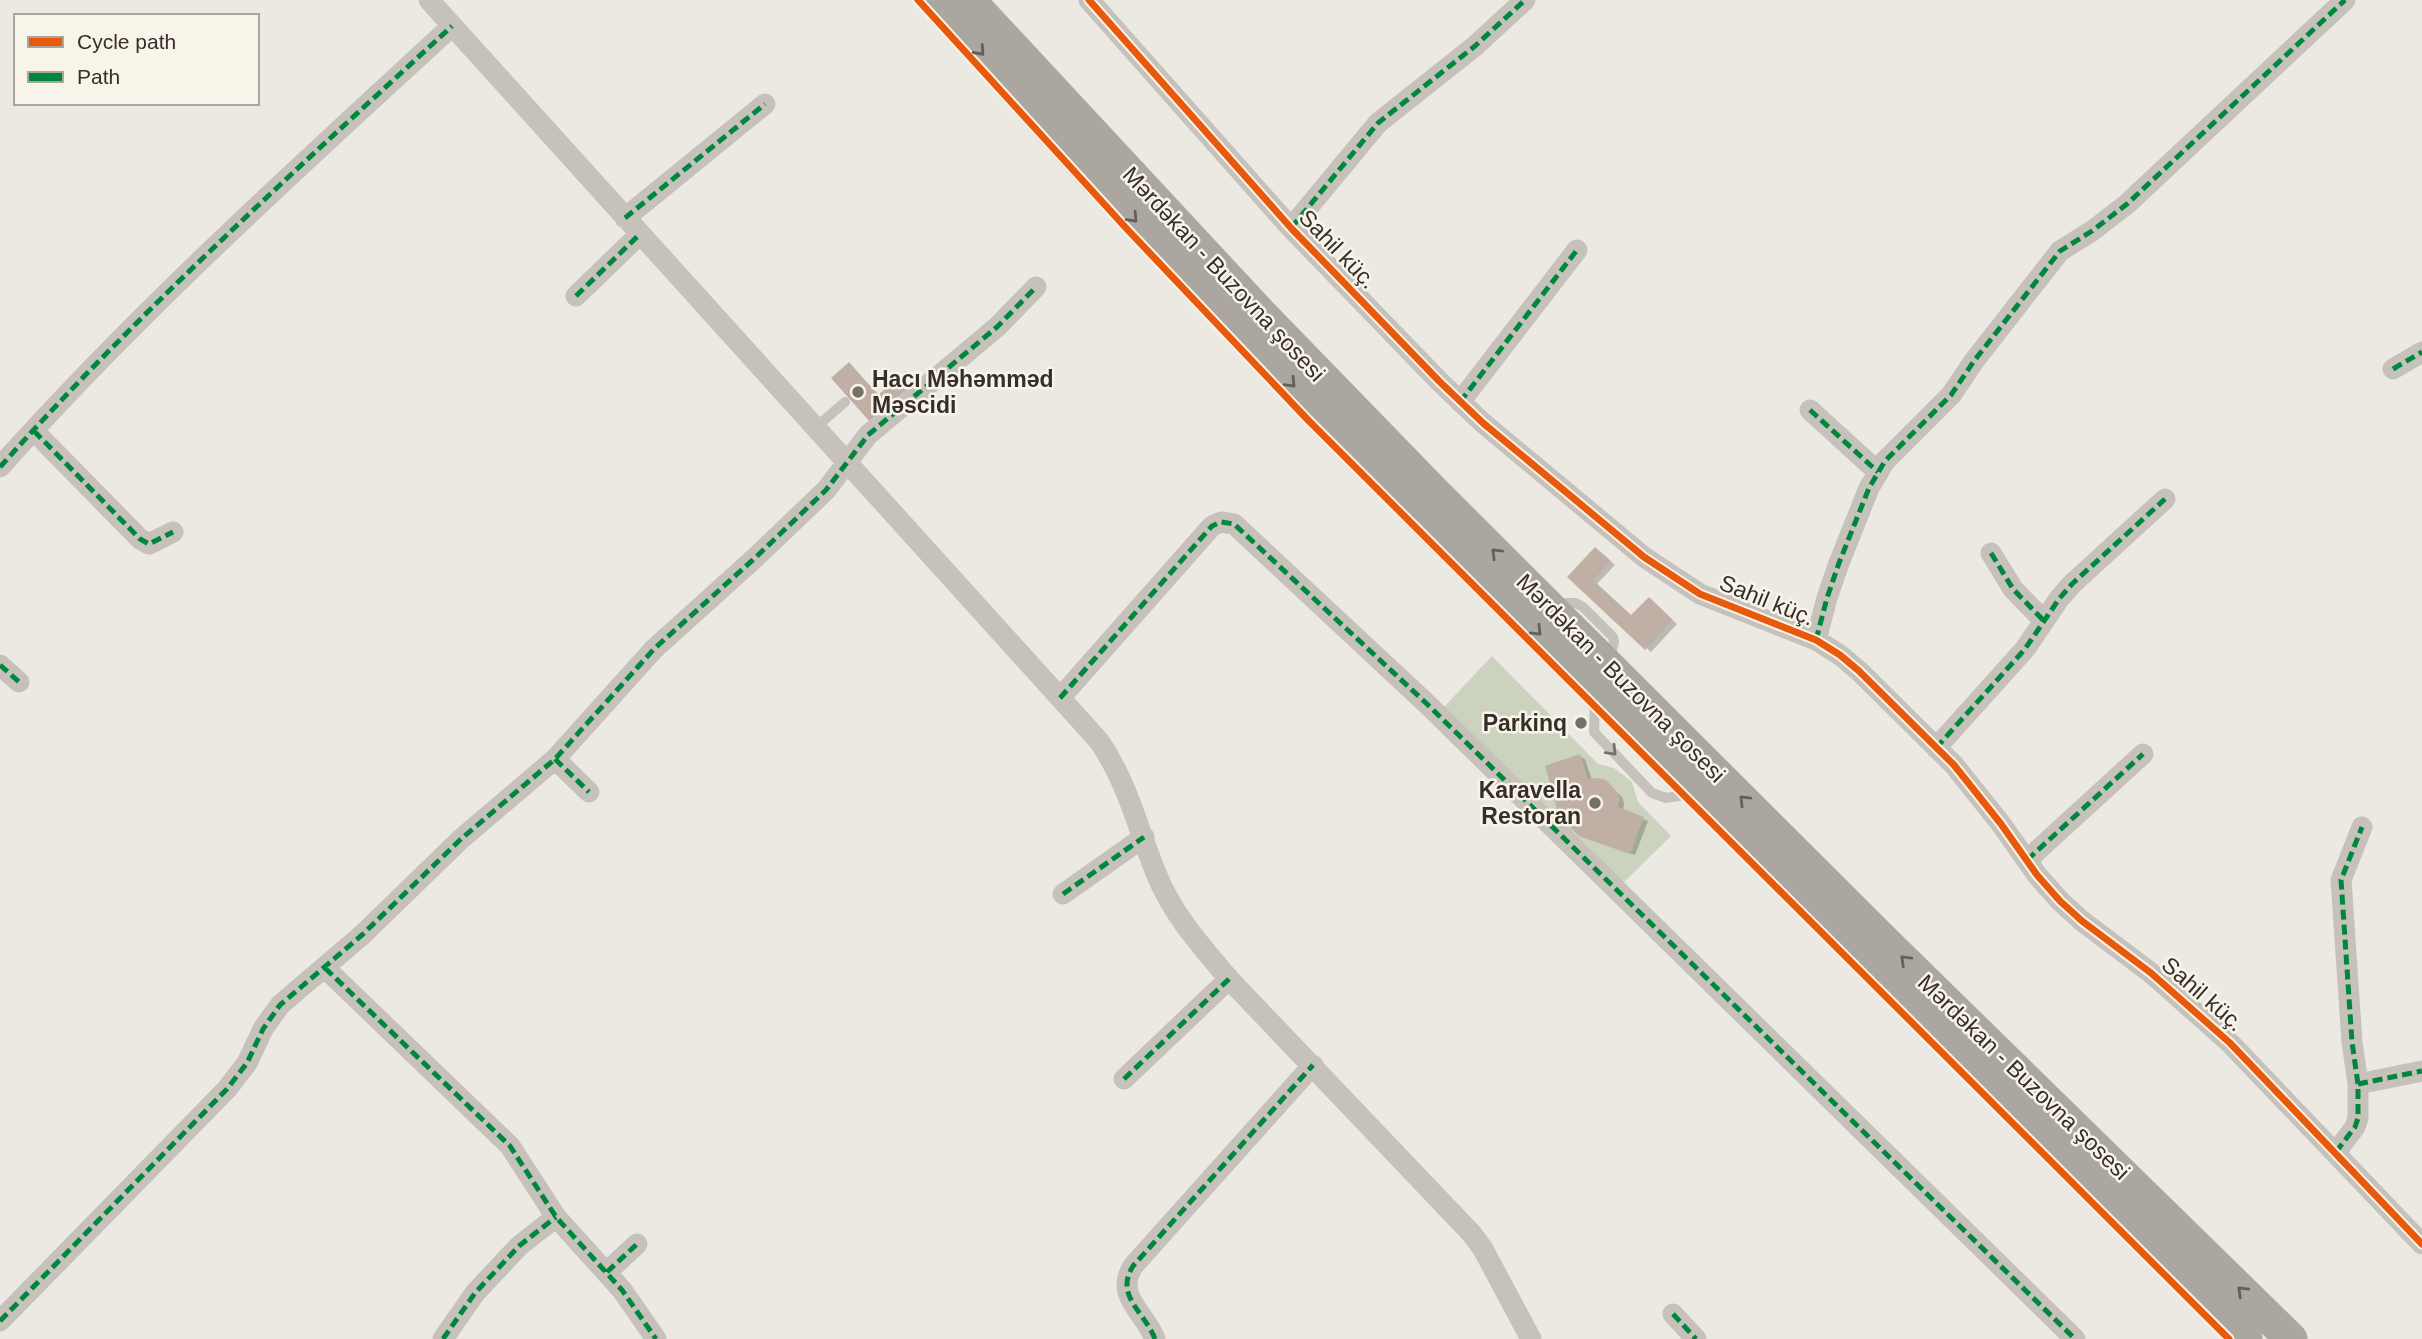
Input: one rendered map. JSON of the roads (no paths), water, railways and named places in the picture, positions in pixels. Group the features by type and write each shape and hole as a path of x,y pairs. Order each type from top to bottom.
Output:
{"main road":[{"name":"Mərdəkan - Buzovna şosesi","path":"934,0 1095,178 1416,512 1603,678 1894,950 2291,1339"},
{"name":"Mərdəkan - Buzovna şosesi","path":"970,0 1261,314 1546,603 1603,678 1699,793 2246,1339"}],"street":[{"path":"429,0 1099,741 1133,804 1156,873 1168,899 1194,937 1229,979 1472,1234 1483,1249 1531,1339"},
{"name":"Sahil küç.","path":"1089,0 1291,228 1460,402 1666,573 1700,594 1816,640 1859,671 1974,788 2060,901 2191,1006 2336,1152 2422,1244"},
{"path":"1291,228 1378,123 1475,46 1525,0"},
{"path":"1816,640 1839,564 1878,472 1896,448 1951,395 1974,361 2060,251 2127,204 2345,0"},
{"path":"0,467 220,239 452,26"},
{"path":"576,296 633,226 765,104"},
{"path":"1460,402 1577,250"},
{"path":"0,1321 227,1088 247,1063 272,1015 461,839 555,759 654,649 817,499 868,435 997,327 1036,287"},
{"path":"2393,369 2422,352"},
{"path":"1810,410 1878,472"},
{"path":"34,431 140,539 149,544 173,532"},
{"path":"1936,748 2025,649 2072,584 2165,499"},
{"path":"1060,698 1212,526 1221,522 1234,524 1426,703 2075,1339"},
{"path":"1991,553 2014,589 2044,621"},
{"path":"0,665 19,682"},
{"path":"2027,860 2143,754"},
{"path":"555,759 589,792"},
{"path":"2336,1152 2355,1127 2358,1118 2358,1084 2350,1015 2341,880 2362,827"},
{"path":"1063,894 1144,837"},
{"path":"325,968 510,1146 556,1217 607,1272 656,1339"},
{"path":"1124,1079 1229,979"},
{"path":"1155,1339 1126,1290 1126,1278 1133,1266 1313,1065"},
{"path":"2358,1084 2422,1071"},
{"path":"443,1339 484,1283 519,1246 556,1217"},
{"path":"607,1272 638,1244"},
{"path":"1673,1314 1696,1339"}],"lane":[{"path":"815,428 845,402"}],"place":[{"name":"Hacı Məhəmməd Məscidi","path":"858,392"},
{"name":"Parkinq","path":"1581,723"},
{"name":"Karavella Restoran","path":"1595,803"}]}
